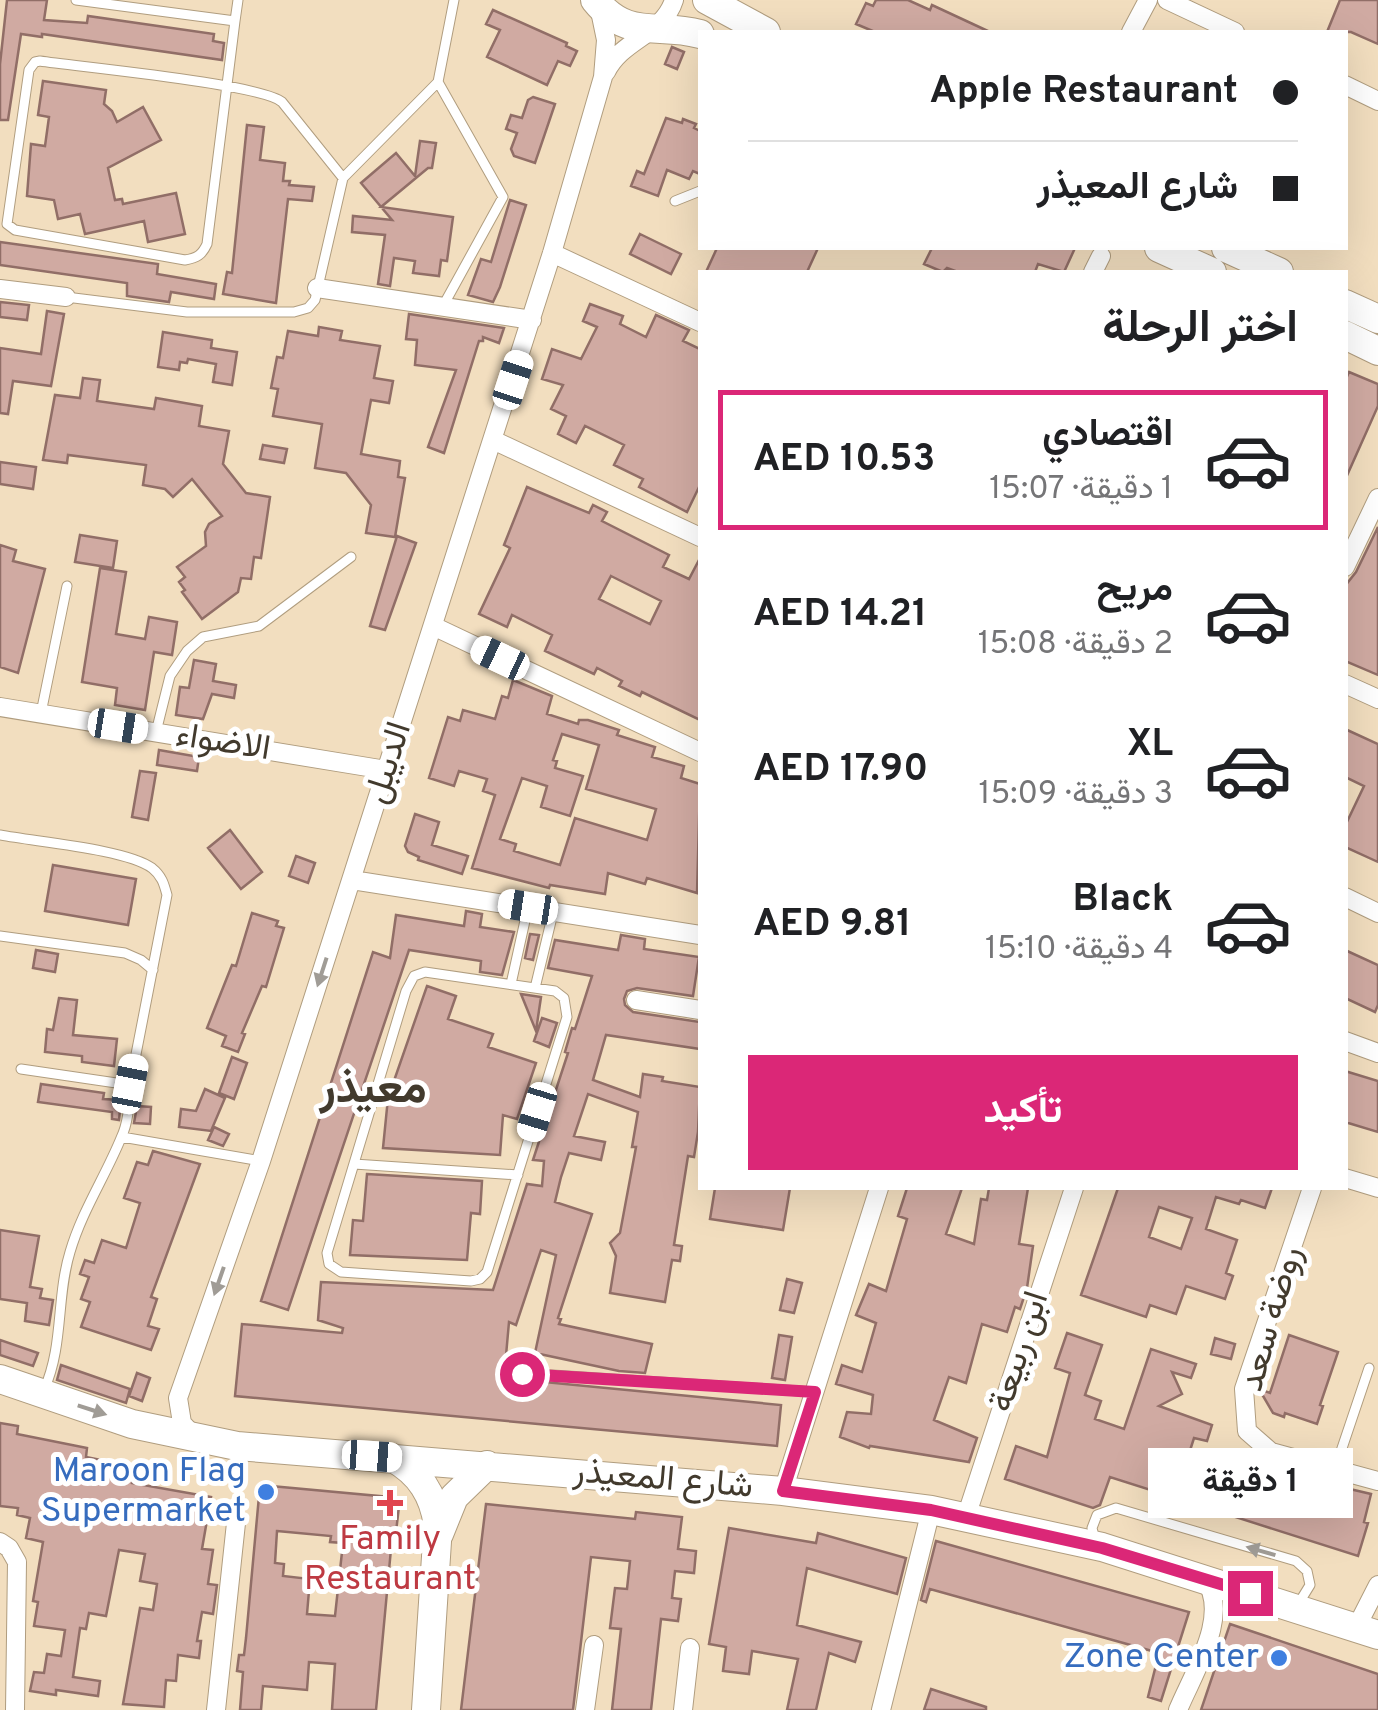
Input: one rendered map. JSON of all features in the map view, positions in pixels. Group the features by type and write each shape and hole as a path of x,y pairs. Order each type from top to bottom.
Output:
{"street":[{"name":"الديبل","path":"604,77 618,54 667,16 674,0"},
{"path":"708,0 762,30"},
{"path":"1132,30 1148,0"},
{"path":"1167,0 1231,30"},
{"name":"الديبل","path":"198,1440 182,1423 178,1398 261,1161 552,254 604,77 606,40 597,2"},
{"path":"597,2 622,24 698,34"},
{"path":"1348,86 1378,101"},
{"path":"1163,250 1208,270"},
{"path":"1230,250 1275,270"},
{"path":"552,254 698,321"},
{"path":"317,288 532,320"},
{"path":"0,289 66,296"},
{"path":"1348,305 1378,319"},
{"path":"1348,336 1378,351"},
{"path":"493,440 698,536"},
{"path":"1348,561 1378,498"},
{"path":"433,626 698,751"},
{"path":"1348,685 1378,698"},
{"name":"الاضواء","path":"0,706 386,770"},
{"path":"352,880 698,934"},
{"path":"1348,899 1378,912"},
{"path":"636,1000 698,1010"},
{"path":"1348,1042 1378,1053"},
{"path":"1348,1179 1378,1188"},
{"path":"783,1491 879,1190"},
{"name":"ابن ربيعة","path":"966,1517 1073,1190"},
{"name":"روضة سعد","path":"1311,1190 1244,1389 1248,1431 1271,1452 1378,1481"},
{"name":"شارع المعيذر","path":"0,1379 132,1424 237,1446 783,1491 931,1510 1102,1548 1367,1631"},
{"path":"393,1458 415,1474 436,1511 426,1710"},
{"path":"437,1541 454,1497 487,1464"},
{"path":"881,1710 931,1510"},
{"path":"216,1710 236,1523"},
{"path":"0,1542 17,1562 15,1710"},
{"path":"1204,1578 1214,1597 1214,1623"},
{"path":"1367,1631 1378,1586"},
{"path":"1178,1710 1214,1623 1233,1603 1250,1593"},
{"path":"585,1710 594,1645"},
{"path":"682,1710 690,1648"}],"lane":[{"path":"76,0 235,20"},
{"path":"238,0 226,87 207,244 195,259 15,230 7,224 28,70 35,62 226,87 276,97 344,178"},
{"path":"66,296 187,312 294,312 308,308 314,300 344,178 438,82 454,0"},
{"path":"438,82 503,197 443,306"},
{"path":"675,201 698,193"},
{"path":"156,732 170,676 203,637 259,626 352,557"},
{"path":"41,713 67,586"},
{"path":"0,836 128,858 162,877 167,895 130,1084 128,1114 122,1137 89,1200 68,1256 58,1346 42,1394"},
{"path":"511,984 528,907"},
{"path":"535,988 553,911"},
{"path":"0,936 125,953 142,960 152,970"},
{"path":"425,972 511,984 555,991 564,998 567,1017 487,1272 471,1281 341,1272 329,1264 328,1253 406,991 414,976 425,972"},
{"path":"21,1069 130,1084"},
{"path":"122,1137 261,1161"},
{"path":"354,1164 518,1175"},
{"path":"1336,1470 1368,1368"},
{"path":"522,1374 815,1392"},
{"path":"1102,1548 1092,1535 1093,1521 1102,1510 1116,1508 1278,1556 1302,1565 1310,1578 1302,1598 1286,1603"}],"building":[{"path":"7,0 47,0 44,20 87,23 88,16 214,34 213,41 224,43 222,60 21,34 8,120 0,120 0,64"},
{"path":"876,0 908,0 930,10 932,5 986,30 870,30 856,24 866,3 873,6"},
{"path":"1340,0 1378,0 1378,44 1348,30 1328,30"},
{"path":"493,10 567,43 577,51 570,66 558,61 547,85 487,57 500,30 486,24"},
{"path":"672,47 684,52 677,69 665,64"},
{"path":"43,81 106,90 104,104 117,122 143,107 161,140 108,168 115,200 122,199 123,204 176,193 185,234 148,242 144,221 85,234 80,214 58,219 54,200 27,196 31,144 45,146 49,117 38,115"},
{"path":"533,97 555,104 535,163 514,156 511,149 517,133 506,129 511,115 522,118 528,100"},
{"path":"666,118 696,124 698,173 693,171 689,179 667,170 658,196 631,186 637,171 644,174"},
{"path":"247,125 264,127 260,160 285,163 283,181 290,181 289,185 314,187 312,201 288,199 276,303 223,294 227,272 232,273"},
{"path":"420,141 436,143 432,168 381,207 361,183 396,153 415,176"},
{"path":"510,200 526,205 500,287 493,302 468,295 481,259 491,262"},
{"path":"381,207 453,217 447,261 441,260 439,276 413,273 415,261 394,258 390,286 378,284 385,235 352,232 353,216 392,220"},
{"path":"640,234 681,254 671,274 630,254"},
{"path":"0,242 158,264 157,274 216,284 214,299 171,292 169,302 127,296 127,283 0,265"},
{"path":"716,250 817,250 808,270 707,270"},
{"path":"931,250 1074,250 1065,270 1038,264 1036,270 938,270 924,264"},
{"path":"0,302 29,305 27,320 0,317"},
{"path":"590,304 623,316 620,324 646,337 656,315 689,330 683,341 698,348 698,489 687,512 639,487 643,479 614,465 624,445 585,426 576,443 558,434 566,416 551,409 563,385 542,379 552,349 581,359 597,327 583,321"},
{"path":"47,311 64,314 51,386 13,381 8,414 0,413 0,348 41,354"},
{"path":"409,314 504,328 499,343 483,337 479,341 444,453 428,447 456,370 415,365 417,340 406,339"},
{"path":"319,327 342,331 340,340 380,346 374,378 393,381 389,403 371,400 361,454 400,461 398,477 405,478 395,537 366,533 371,505 346,473 315,468 322,424 273,416 278,389 271,388 277,357 283,358 288,331 318,336"},
{"path":"163,332 212,340 211,348 237,352 232,385 213,382 216,364 188,359 187,363 180,362 179,370 158,367"},
{"path":"1348,374 1378,384 1378,406 1348,473"},
{"path":"83,378 100,380 97,401 154,409 156,398 202,406 199,426 229,431 223,464 246,493 270,497 261,558 254,557 251,579 241,578 238,592 202,619 182,592 185,590 179,582 185,577 177,567 206,546 209,524 222,516 192,479 173,497 165,489 143,485 146,465 68,455 67,463 43,460 55,395 80,398"},
{"path":"263,445 287,449 284,463 260,459"},
{"path":"0,462 36,467 33,489 0,484"},
{"path":"527,487 589,513 593,505 607,512 602,521 669,555 663,567 689,579 698,562 698,719 642,692 640,696 619,686 622,681 597,668 594,674 545,651 552,635 512,615 507,627 479,614 510,548 504,545","holes":["611,576 661,601 650,624 599,599"]},
{"path":"1378,527 1378,675 1348,662 1348,582"},
{"path":"80,535 117,541 113,568 75,562"},
{"path":"397,536 416,543 385,630 370,626"},
{"path":"0,545 16,550 13,561 45,569 18,673 0,667"},
{"path":"100,568 126,572 116,634 145,639 149,617 177,622 172,655 154,652 145,710 115,705 117,688 82,682"},
{"path":"194,660 216,664 213,681 236,685 234,698 212,694 203,719 176,715 180,687 189,688"},
{"path":"513,680 552,696 547,714 578,724 579,720 588,720 619,730 617,735 655,747 652,757 684,766 681,778 698,783 697,893 647,878 645,884 608,873 605,894 550,885 549,888 472,868 495,795 483,791 487,779 459,771 454,786 429,778 448,717 460,721 463,710 495,719 502,696 508,698","holes":["562,734 599,745 586,789 656,809 647,840 575,818 560,865 514,851 516,844 500,839 522,778 547,786 541,807 570,816 583,776 555,768 557,761 553,760"]},
{"path":"1348,730 1378,744 1378,862 1348,848 1348,820 1364,786 1348,778"},
{"path":"159,750 199,757 197,771 157,765"},
{"path":"140,771 156,773 148,820 132,817"},
{"path":"415,814 439,822 432,845 468,856 462,874 418,860 408,852 405,846"},
{"path":"230,830 262,872 241,889 208,848"},
{"path":"296,856 315,863 308,883 289,876"},
{"path":"53,865 136,879 128,925 45,911"},
{"path":"466,911 482,914 480,927 514,932 502,975 480,972 481,961 409,950 288,1310 261,1301 373,952 390,958 396,915 464,926"},
{"path":"252,913 278,921 276,926 284,928 266,987 262,986 238,1052 222,1046 226,1036 207,1028 232,965 236,966"},
{"path":"530,934 539,935 533,960 525,958"},
{"path":"621,935 645,939 644,949 698,957 693,996 637,988 627,991 624,999 633,1012 698,1022 698,1049 606,1035 593,1080 640,1097 643,1074 698,1087 698,1132 694,1157 688,1156 674,1245 682,1246 680,1261 672,1260 665,1302 610,1293 616,1256 610,1243 620,1233 636,1147 632,1147 638,1112 588,1094 574,1136 605,1142 601,1160 569,1153 561,1177 555,1202 592,1214 559,1324 652,1344 645,1373 535,1353 556,1255 541,1250 516,1325 509,1322 504,1378 781,1405 777,1446 235,1396 242,1324 342,1333 343,1328 318,1320 321,1282 493,1290 527,1184 542,1186 544,1161 533,1160 568,1053 565,1052 572,1028 575,1029 592,976 548,968 555,940 618,950"},
{"path":"36,950 58,954 55,972 33,968"},
{"path":"1348,951 1378,965 1375,1012 1348,999"},
{"path":"427,986 456,996 448,1019 493,1034 488,1047 536,1063 517,1119 503,1115 500,1155 383,1148 388,1098"},
{"path":"521,994 541,997 536,1031"},
{"path":"59,998 77,1000 73,1035 117,1039 114,1066 82,1062 82,1056 45,1052 47,1029 53,1030"},
{"path":"542,1018 557,1023 549,1047 534,1041"},
{"path":"232,1057 247,1063 234,1099 219,1093"},
{"path":"1348,1072 1378,1081 1378,1132 1348,1123"},
{"path":"41,1084 104,1093 103,1099 121,1100 119,1120 112,1119 112,1112 38,1102"},
{"path":"205,1089 225,1098 211,1131 179,1127 181,1109 196,1111"},
{"path":"137,1106 151,1107 150,1124 134,1123"},
{"path":"214,1127 229,1134 223,1146 208,1140"},
{"path":"153,1151 200,1164 151,1297 157,1299 148,1326 159,1329 151,1350 81,1327 90,1302 81,1299 89,1277 80,1274 85,1260 94,1263 102,1240 126,1248 140,1203 124,1198 137,1162 148,1165"},
{"path":"367,1174 482,1181 480,1214 471,1213 467,1260 350,1255 353,1220 363,1221"},
{"path":"715,1190 790,1190 783,1230 710,1219"},
{"path":"906,1190 961,1190 946,1234 974,1244 981,1199 987,1200 989,1190 1028,1190 1019,1244 1033,1246 1020,1309 1015,1307 1007,1332 982,1324 966,1383 949,1377 934,1420 977,1438 969,1462 869,1448 840,1437 847,1412 871,1414 873,1395 836,1384 842,1365 862,1372 876,1323 856,1315 869,1284 886,1291 907,1219 898,1216"},
{"path":"1117,1190 1271,1190 1265,1208 1216,1197 1206,1229 1237,1240 1226,1273 1233,1276 1225,1299 1186,1286 1176,1314 1150,1305 1146,1317 1081,1295","holes":["1159,1207 1192,1218 1181,1249 1149,1237"]},
{"path":"0,1230 39,1236 30,1287 42,1289 40,1298 53,1300 49,1325 25,1321 27,1303 0,1299"},
{"path":"787,1279 802,1283 794,1313 780,1310"},
{"path":"1067,1333 1102,1345 1085,1395 1101,1401 1095,1419 1124,1429 1151,1349 1196,1364 1191,1378 1172,1372 1182,1394 1159,1406 1212,1425 1207,1441 1194,1438 1185,1466 1226,1478 1234,1456 1261,1462 1283,1470 1275,1494 1312,1506 1316,1481 1371,1494 1364,1522 1368,1523 1358,1556 1110,1477 1100,1505 1093,1508 1005,1479 1016,1446 1047,1457 1070,1373 1055,1368"},
{"path":"779,1335 792,1337 785,1380 772,1378"},
{"path":"1289,1335 1338,1352 1317,1424 1273,1413 1259,1389 1270,1393"},
{"path":"1215,1338 1235,1344 1231,1359 1211,1354"},
{"path":"0,1340 38,1353 33,1366 0,1355"},
{"path":"61,1365 130,1389 126,1403 57,1380"},
{"path":"137,1373 150,1378 142,1401 129,1396"},
{"path":"0,1423 18,1426 17,1434 87,1448 86,1457 135,1467 132,1483 211,1497 202,1549 213,1550 208,1584 217,1585 213,1614 202,1612 197,1641 201,1641 199,1658 178,1655 176,1681 166,1680 164,1707 123,1704 140,1608 153,1610 157,1584 140,1581 145,1554 119,1550 106,1616 89,1613 86,1629 80,1628 73,1677 100,1681 98,1696 30,1691 34,1672 44,1673 47,1654 61,1656 65,1630 34,1626 38,1602 33,1601 43,1542 26,1538 30,1518 17,1515 18,1508 0,1506"},
{"path":"260,1485 400,1498 391,1549 376,1710 332,1710 335,1664 309,1662 307,1690 263,1686 261,1710 240,1710 243,1672 237,1671 239,1655 244,1655","holes":["277,1531 331,1536 330,1542 343,1543 335,1616 307,1614 310,1579 283,1576 284,1564 275,1563"]},
{"path":"486,1504 635,1519 636,1512 682,1517 678,1549 696,1551 694,1573 675,1571 672,1598 681,1599 678,1621 661,1619 651,1710 612,1710 621,1629 610,1628 615,1588 627,1589 630,1561 591,1557 573,1710 461,1710"},
{"path":"729,1528 816,1543 818,1533 906,1558 897,1594 807,1568 797,1625 861,1642 855,1662 829,1653 816,1710 787,1710 798,1659 752,1651 749,1674 723,1671 726,1647 709,1644"},
{"path":"936,1541 1189,1612 1161,1701 1148,1697 1159,1653 930,1589 926,1602 921,1600"},
{"path":"1230,1624 1378,1674 1378,1710 1201,1710"},
{"path":"931,1689 986,1707 986,1710 924,1710"}],"place":[{"name":"Maroon Flag Supermarket","path":"266,1492"},
{"name":"Family Restaurant","path":"390,1503"},
{"name":"Zone Center","path":"1279,1658"}],"district":[{"name":"معيذر","path":"373,1090"}],"route":[{"path":"522,1374 815,1392 783,1491 931,1510 1102,1548 1250,1593"}]}
